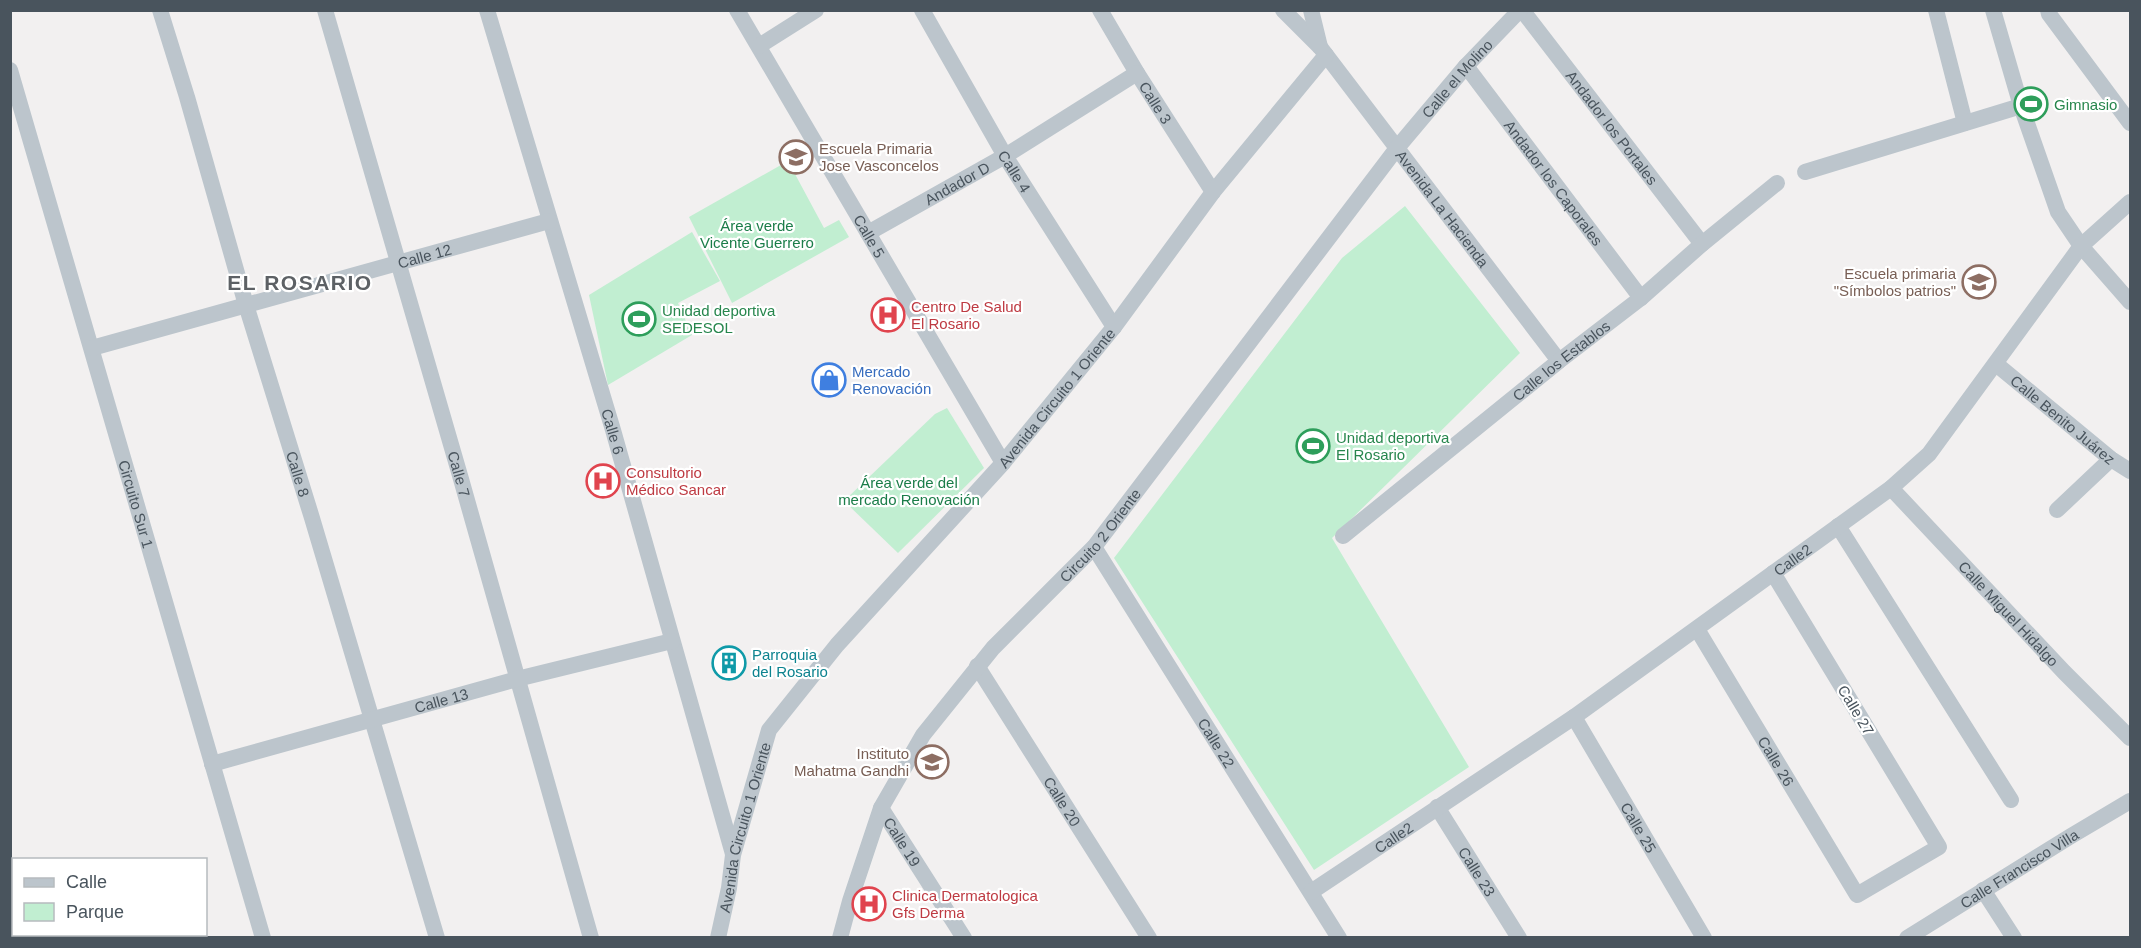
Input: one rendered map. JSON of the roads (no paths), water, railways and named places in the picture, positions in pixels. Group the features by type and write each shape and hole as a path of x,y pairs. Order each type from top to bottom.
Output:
{"street":[{"name":"Calle 8","path":"160,10 246,305 437,938"},
{"name":"Calle 7","path":"325,10 591,938"},
{"name":"Calle 6","path":"487,10 613,430 734,855"},
{"name":"Calle 5","path":"737,10 1003,463"},
{"path":"759,45 816,10"},
{"name":"Calle 4","path":"922,10 1005,156 1114,327"},
{"name":"Calle 3","path":"1100,10 1213,192"},
{"name":"Avenida La Hacienda","path":"1283,10 1323,51 1559,361"},
{"path":"1311,10 1323,51"},
{"name":"Calle el Molino","path":"1397,148 1466,66 1521,10"},
{"name":"Andador los Portales","path":"1521,10 1702,244"},
{"path":"1936,10 1965,123"},
{"path":"1993,10 2021,106 2058,212 2081,246 2130,302"},
{"path":"2048,10 2130,123"},
{"name":"Avenida Circuito 1 Oriente","path":"718,938 734,855 769,730 837,645 1003,463 1114,327 1213,192 1323,51"},
{"name":"Andador los Caporales","path":"1466,66 1641,298"},
{"name":"Circuito Sur 1","path":"10,70 263,938"},
{"name":"Andador D","path":"867,233 1005,156 1137,73"},
{"path":"1805,172 2021,106"},
{"name":"Circuito 2 Oriente","path":"840,938 881,808 923,735 976,666 1094,547 1397,148"},
{"name":"Calle los Establos","path":"1343,536 1559,361 1641,298 1702,244 1777,183"},
{"name":"Calle2","path":"1311,892 1574,717 1891,488 1929,454 2081,246 2128,209"},
{"name":"Calle 12","path":"92,348 549,221"},
{"name":"Calle Benito Juárez","path":"1996,364 2111,459 2130,471"},
{"path":"2057,510 2111,459"},
{"name":"Calle Miguel Hidalgo","path":"1891,488 2064,672 2130,738"},
{"path":"1838,526 2011,800"},
{"name":"Calle 22","path":"1094,547 1340,938"},
{"name":"Calle 27","path":"1773,573 1939,847 1857,895"},
{"name":"Calle 26","path":"1697,629 1857,895"},
{"name":"Calle 13","path":"212,764 517,679 672,641"},
{"name":"Calle 20","path":"976,666 1149,938"},
{"name":"Calle 25","path":"1574,717 1704,938"},
{"name":"Calle Francisco Villa","path":"1907,938 2130,801"},
{"name":"Calle 23","path":"1437,807 1519,938"},
{"name":"Calle 19","path":"881,808 964,938"},
{"path":"1983,890 2014,938"}],"place":[{"name":"Gimnasio","path":"2031,104"},
{"name":"Escuela Primaria Jose Vasconcelos","path":"796,157"},
{"name":"Escuela primaria \"Símbolos patrios\"","path":"1979,282"},
{"name":"Centro De Salud El Rosario","path":"888,315"},
{"name":"Unidad deportiva SEDESOL","path":"639,319"},
{"name":"Mercado Renovación","path":"829,380"},
{"name":"Unidad deportiva El Rosario","path":"1313,446"},
{"name":"Consultorio Médico Sancar","path":"603,481"},
{"name":"Parroquia del Rosario","path":"729,663"},
{"name":"Instituto Mahatma Gandhi","path":"932,762"},
{"name":"Clinica Dermatologica Gfs Derma","path":"869,904"}],"district":[{"name":"EL ROSARIO","path":"300,282"}],"park label":[{"name":"Área verde Vicente Guerrero","path":"757,234"},
{"name":"Área verde del mercado Renovación","path":"909,490"}]}
